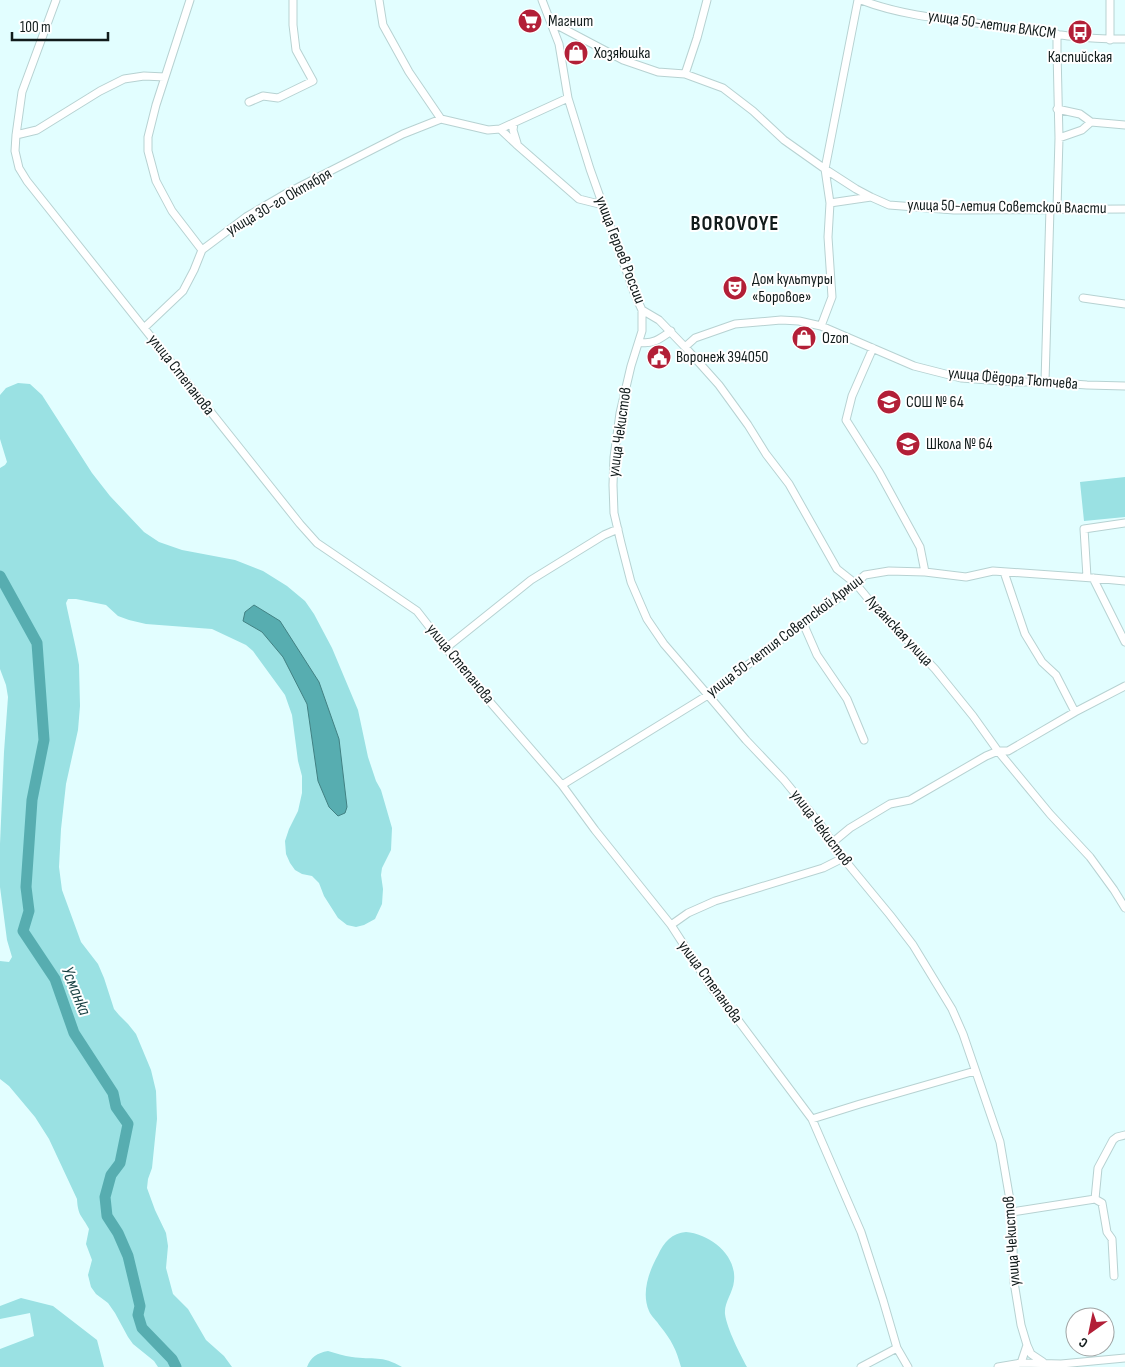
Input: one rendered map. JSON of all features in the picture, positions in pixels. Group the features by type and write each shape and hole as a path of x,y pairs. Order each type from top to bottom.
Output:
{"street":[{"name":"улица Степанова","path":"56,0 22,92 15,151 19,168 284,505 317,543 417,611 471,680 562,785 594,830 670,925 713,990 732,1012 812,1119 861,1232 896,1348 908,1367"},
{"path":"144,328 183,291 202,250 172,211 156,180 148,151 148,137 156,105 190,0"},
{"path":"249,102 263,96 278,98 312,81 296,50 293,0"},
{"path":"378,0 383,25 409,72 441,119 488,130 500,129 568,98"},
{"name":"улица Героев России","path":"542,0 559,44 568,98 590,169 635,294 642,310 659,320 685,347"},
{"path":"685,74 697,38 706,0"},
{"path":"685,347 695,338 735,324 781,320 799,321 821,326 832,297 828,237 830,203 825,169 860,0"},
{"name":"улица 50-летия ВЛКСМ","path":"860,0 904,13 1087,38 1125,39"},
{"path":"1110,0 1110,40"},
{"name":"улица 50-летия Советской Власти","path":"551,22 623,60 658,72 685,74 724,88 753,110 784,140 825,169 871,197 889,205 954,210 1125,208"},
{"path":"1045,382 1058,138 1057,34"},
{"path":"16,135 37,130 100,91 124,79 144,76 165,76"},
{"path":"1057,109 1080,114 1091,122 1125,125"},
{"name":"улица 30-го Октября","path":"202,250 246,217 287,193 403,134 441,119"},
{"path":"1058,138 1082,130 1091,122"},
{"path":"514,123 514,136 520,148"},
{"path":"500,129 580,199 602,205"},
{"path":"830,203 871,197"},
{"path":"1083,298 1125,304"},
{"name":"улица Чекистов","path":"642,310 642,331 622,404 614,457 614,513 631,582 647,619 664,644 746,740 784,780 820,824 842,858 878,900 912,945 952,1009 963,1034 1000,1142 1012,1212 1014,1282 1021,1325 1027,1346"},
{"name":"улица Фёдора Тютчева","path":"821,326 914,366 961,378 1087,386 1125,386"},
{"path":"639,342 645,344 654,342 671,331"},
{"name":"Луганская улица","path":"685,347 719,385 748,424 766,454 788,484 838,569 856,584 935,669 998,751 1050,814 1090,858 1125,908"},
{"path":"872,348 852,396 846,420 879,472 920,547 925,572"},
{"path":"1125,523 1084,529 1090,578 1125,642"},
{"path":"446,648 531,580 604,534 618,529"},
{"name":"улица 50-летия Советской Армии","path":"562,785 708,695 856,584 865,575 889,571 925,572 966,577 993,571 1125,581"},
{"path":"1004,572 1025,634 1042,662 1056,675 1075,712"},
{"path":"802,623 816,655 847,699 864,740"},
{"path":"832,843 850,828 890,804 910,800 986,756 998,751 1008,751 1075,712 1125,686"},
{"path":"670,925 688,913 715,901 823,868 842,858"},
{"path":"812,1119 975,1071"},
{"path":"1095,1199 1098,1168 1113,1140 1125,1134"},
{"path":"1012,1212 1095,1199 1102,1202 1107,1232 1112,1239 1114,1276"},
{"path":"1021,1363 1027,1346"},
{"path":"1027,1346 1031,1354 1046,1364"},
{"path":"861,1367 896,1348"},
{"path":"998,1367 1021,1363 1061,1364 1125,1358"}],"shaded area":[{"path":"18,383 30,384 42,395 92,473 110,496 144,532 159,542 182,550 235,560 263,571 287,586 305,601 332,648 358,710 368,757 381,790 392,828 391,850 382,868 381,875 383,889 382,904 375,919 356,927 347,925 338,918 324,896 319,883 312,876 295,870 286,854 285,841 298,811 302,793 302,776 298,761 292,715 285,695 253,651 246,645 212,629 146,624 118,616 106,605 68,599 66,603 79,665 80,706 78,730 66,784 61,829 59,867 62,890 81,942 98,964 114,1009 136,1034 151,1070 156,1091 157,1119 152,1168 147,1188 166,1233 168,1246 166,1268 173,1294 188,1309 206,1340 224,1356 232,1367 158,1367 154,1361 133,1344 108,1303 96,1294 91,1287 88,1275 92,1260 86,1244 89,1229 79,1213 77,1199 49,1139 35,1117 9,1086 0,1079 0,961 9,962 12,957 7,940 0,887 0,844 8,697 0,669 0,468 7,462 0,439 0,395 6,388"},
{"path":"1125,477 1125,517 1084,521 1080,482"},
{"path":"254,605 280,621 319,682 339,739 347,807 345,813 338,816 329,807 318,781 307,704 283,657 262,632 243,621 245,612"},
{"path":"686,1232 704,1237 713,1242 731,1263 734,1281 725,1314 731,1334 747,1367 681,1367 671,1341 649,1311 646,1290 649,1275 655,1261 669,1239 677,1234"},
{"path":"21,1298 53,1306 97,1340 104,1367 0,1367 0,1349 34,1336 30,1313 0,1319 0,1306"},
{"path":"328,1351 352,1357 383,1359 402,1367 307,1367 315,1356"}],"waterway":[{"name":"Усманка","path":"0,576 37,643 44,740 32,800 26,887 29,911 23,931 55,979 74,1033 113,1093 116,1107 128,1124 120,1163 111,1175 105,1197 107,1216 118,1233 128,1256 140,1306 138,1315 142,1328 172,1359 176,1367"}],"place":[{"name":"Магнит","path":"530,21"},
{"name":"Каспийская","path":"1080,32"},
{"name":"Хозяюшка","path":"576,53"},
{"name":"Дом культуры «Боровое»","path":"735,288"},
{"name":"Ozon","path":"804,338"},
{"name":"Воронеж 394050","path":"659,357"},
{"name":"СОШ № 64","path":"889,402"},
{"name":"Школа № 64","path":"908,444"}],"district":[{"name":"BOROVOYE","path":"735,223"}]}
